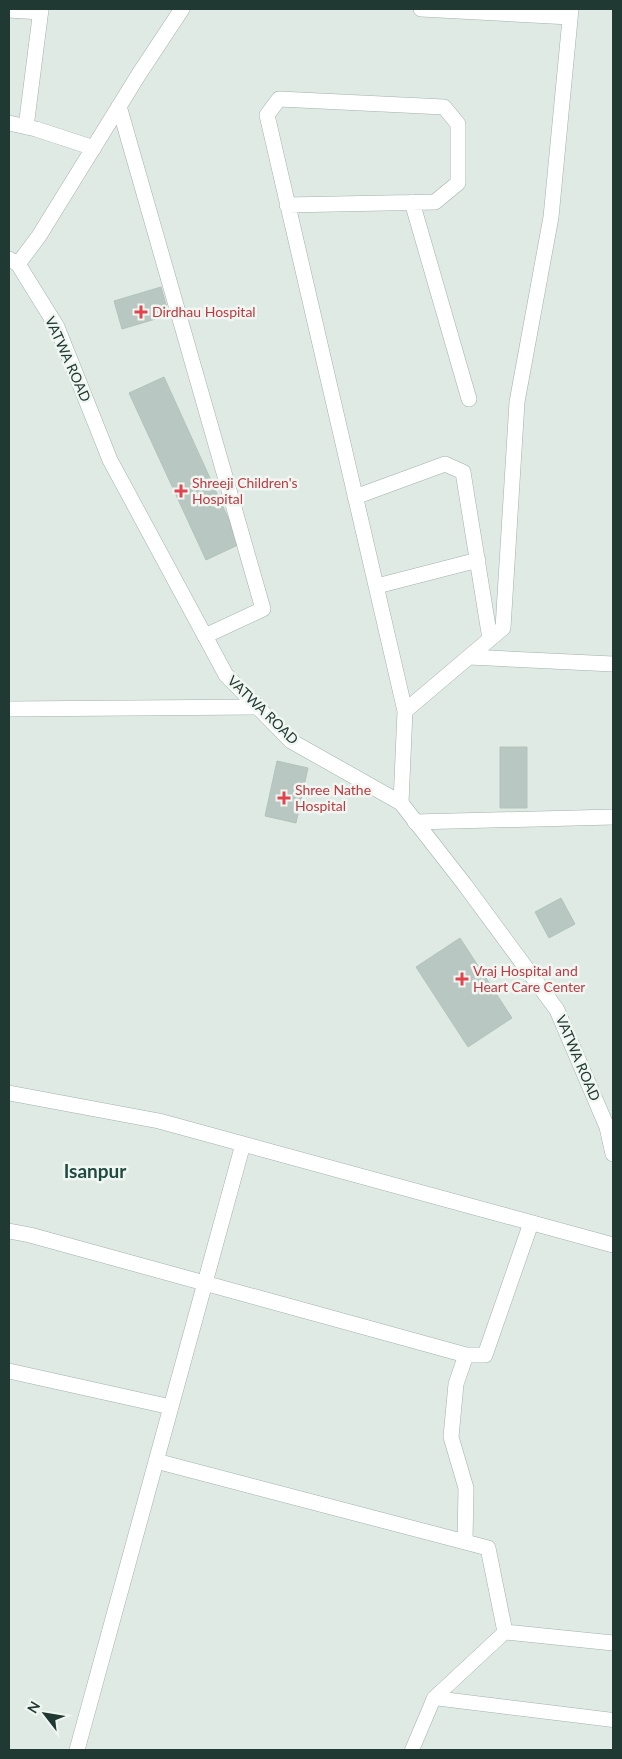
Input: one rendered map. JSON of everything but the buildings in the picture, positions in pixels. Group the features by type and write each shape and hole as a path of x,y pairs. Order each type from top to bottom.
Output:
{"street":[{"path":"13,262 40,236 119,106 182,9"},
{"path":"405,711 503,628 517,402 551,217 571,13 421,9"},
{"path":"9,10 41,10 26,127"},
{"path":"287,205 435,202 458,183 458,124 444,107 279,99 267,115 287,205 355,498 377,586 405,711 401,803"},
{"path":"119,106 263,609 204,636"},
{"path":"9,123 94,148"},
{"path":"412,202 469,399"},
{"name":"VATWA ROAD","path":"13,262 57,327 110,460 226,675 291,741 401,803 465,885 557,1010 607,1126 613,1154"},
{"path":"355,498 445,464 463,472 490,639"},
{"path":"377,586 478,560"},
{"path":"469,657 613,664"},
{"path":"9,709 258,707"},
{"path":"415,822 613,817"},
{"path":"9,1093 159,1121 613,1245"},
{"path":"77,1750 243,1144"},
{"path":"9,1231 30,1235 466,1355 485,1355 531,1223"},
{"path":"465,1542 466,1488 451,1437 456,1384 466,1355"},
{"path":"9,1371 171,1407"},
{"path":"156,1461 488,1548 505,1632 613,1643"}],"lane":[{"path":"412,1750 434,1698 505,1632"},
{"path":"434,1698 613,1720"}],"place":[{"name":"Dirdhau Hospital","path":"141,312"},
{"name":"Shreeji Children's Hospital","path":"181,491"},
{"name":"Shree Nathe Hospital","path":"284,798"},
{"name":"Vraj Hospital and Heart Care Center","path":"462,979"}],"district":[{"name":"Isanpur","path":"95,1171"}]}
